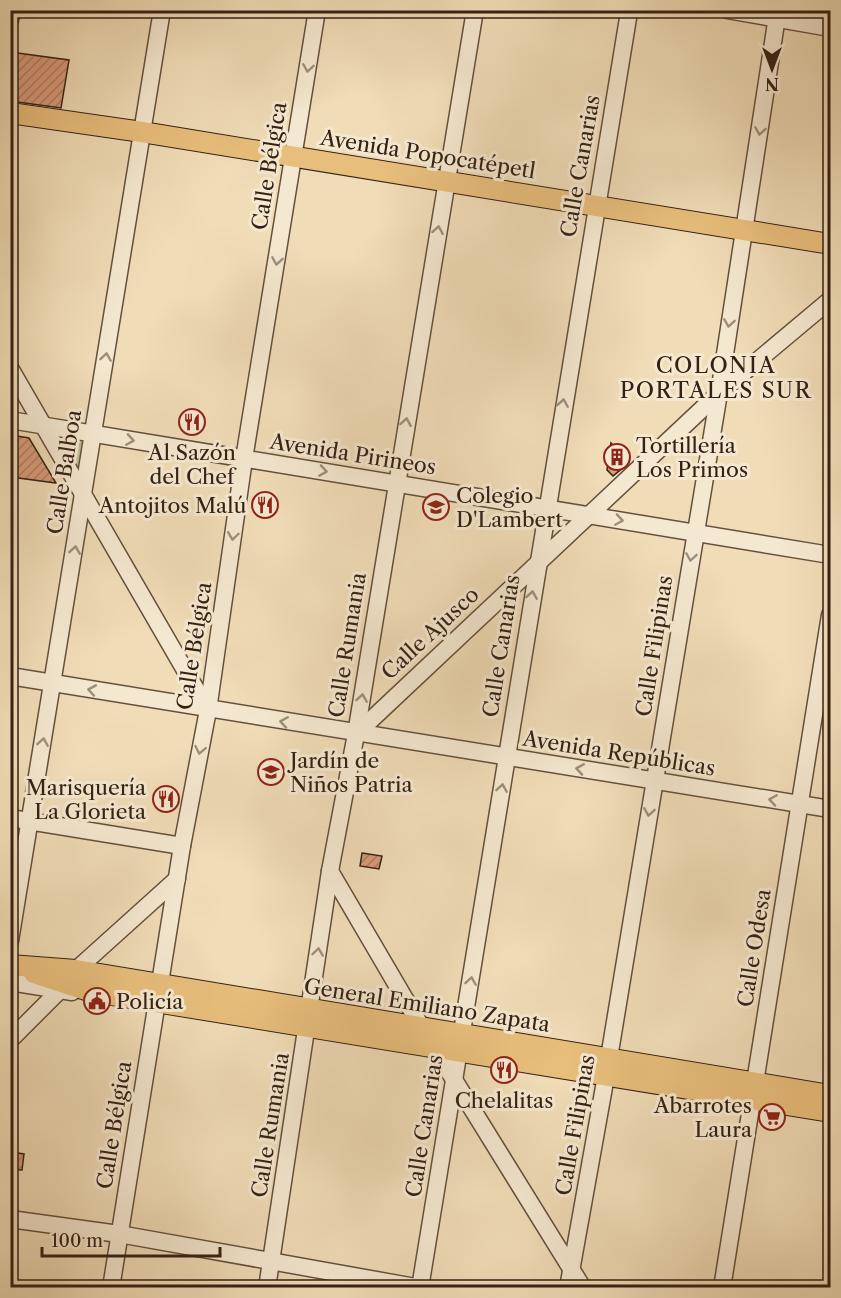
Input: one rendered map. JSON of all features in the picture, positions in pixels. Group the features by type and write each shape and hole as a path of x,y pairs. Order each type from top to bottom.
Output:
{"main road":[{"name":"Avenida Popocatépetl","path":"13,112 831,244"},
{"name":"General Emiliano Zapata","path":"12,971 76,970 158,994 309,1019 435,1049 460,1044"},
{"name":"General Emiliano Zapata","path":"12,971 92,992 158,994"},
{"name":"General Emiliano Zapata","path":"309,1019 422,1028 460,1044 754,1091 831,1095"},
{"name":"General Emiliano Zapata","path":"754,1091 831,1112"}],"street":[{"path":"10,20 12,10"},
{"name":"Calle Balboa","path":"10,941 162,10"},
{"name":"Calle Bélgica","path":"111,1287 182,846 208,710 244,459 317,10"},
{"name":"Calle Rumania","path":"267,1287 330,871 356,734 475,10"},
{"path":"727,10 778,15 831,28"},
{"name":"Calle Canarias","path":"420,1287 629,11"},
{"name":"Calle Filipinas","path":"568,1287 608,1068 719,393 778,15"},
{"name":"Calle Ajusco","path":"356,734 719,393 831,300"},
{"path":"10,368 83,498 208,710"},
{"name":"Avenida Pirineos","path":"10,420 831,555"},
{"name":"Calle Odesa","path":"722,1287 831,615"},
{"name":"Avenida Repúblicas","path":"10,676 356,734 831,809"},
{"path":"10,818 182,846"},
{"path":"330,871 422,1028 583,1287"},
{"path":"76,970 177,879"},
{"name":"General Emiliano Zapata","path":"12,971 60,990 92,992"},
{"path":"10,1040 60,990"},
{"path":"10,1219 119,1234 420,1287"}],"green space":[{"path":"43,425 93,435 83,498"}],"building":[{"path":"10,52 69,60 61,108 10,101"},
{"path":"17,436 29,438 56,483 11,477"},
{"name":"Tortillería Los Primos","path":"611,443 629,463 613,476 607,470"},
{"path":"362,853 382,856 379,869 360,866"},
{"path":"10,1152 24,1154 22,1170 10,1169"}],"place":[{"name":"Al Sazón del Chef","path":"192,422"},
{"name":"Tortillería Los Primos","path":"617,457"},
{"name":"Antojitos Malú","path":"265,505"},
{"name":"Colegio D'Lambert","path":"436,507"},
{"name":"Jardín de Niños Patria","path":"271,772"},
{"name":"Marisquería La Glorieta","path":"166,799"},
{"name":"Policía","path":"97,1001"},
{"name":"Chelalitas","path":"504,1070"},
{"name":"Abarrotes Laura","path":"772,1117"}],"district":[{"name":"COLONIA PORTALES SUR","path":"716,378"}]}
